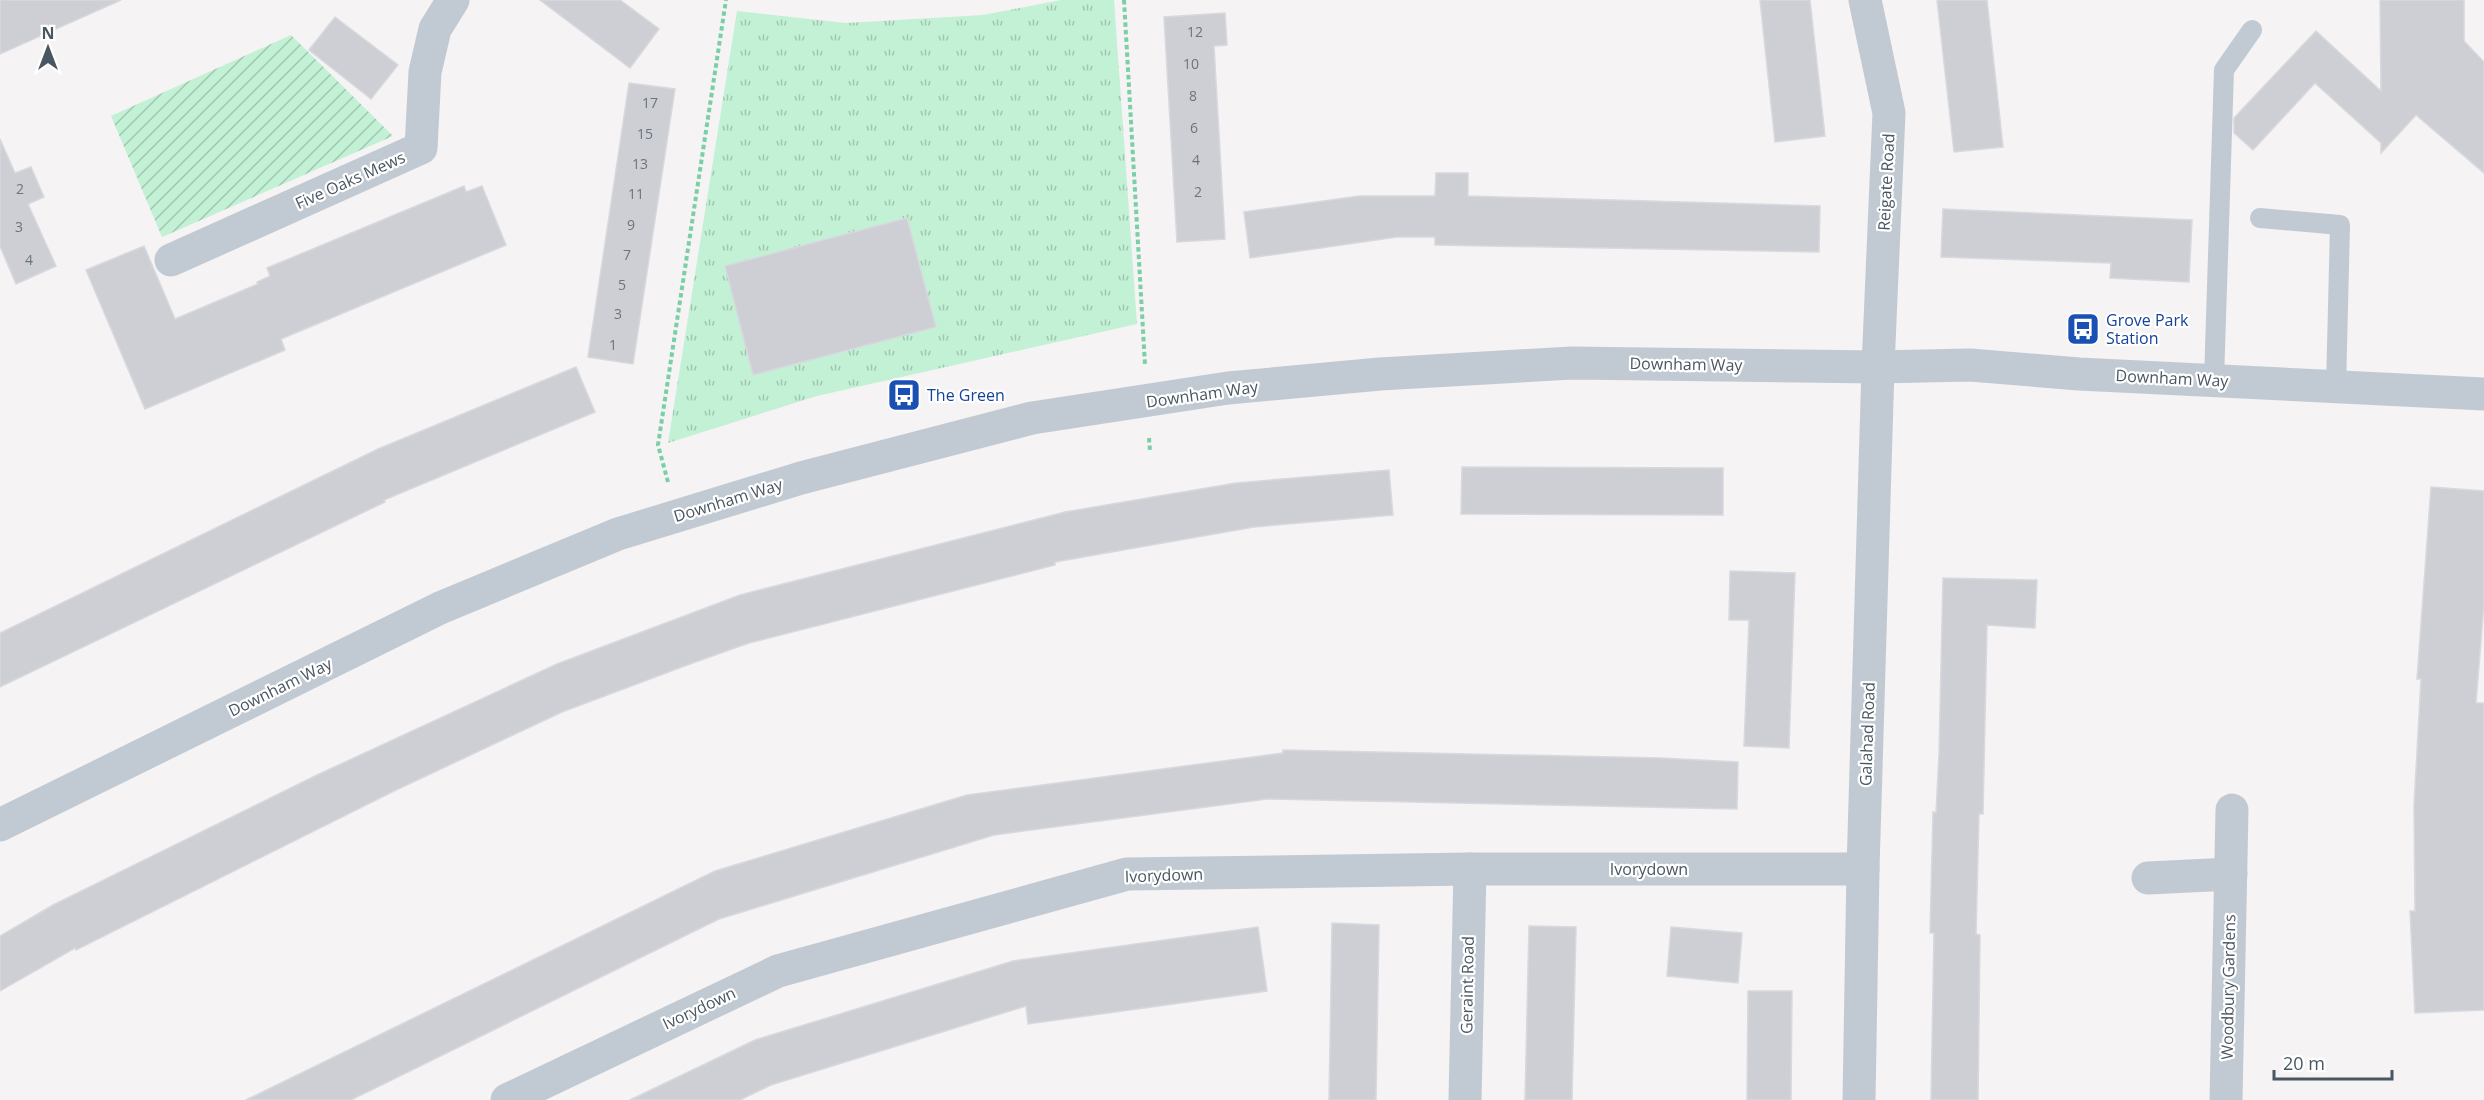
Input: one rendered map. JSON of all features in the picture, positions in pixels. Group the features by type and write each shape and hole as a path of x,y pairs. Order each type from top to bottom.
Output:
{"street":[{"name":"Five Oaks Mews","path":"171,260 421,148 425,72 435,29 453,0"},
{"name":"Reigate Road","path":"1865,0 1889,113 1878,367"},
{"name":"Downham Way","path":"0,825 440,608 618,534 801,478 1032,418 1228,388 1380,374 1572,363 1878,367 1970,365 2079,374 2484,394"},
{"name":"Galahad Road","path":"1859,1100 1863,869 1878,367"},
{"name":"Woodbury Gardens","path":"2226,1100 2232,810"},
{"name":"Ivorydown","path":"507,1100 778,971 1127,874 1470,869 1863,869"},
{"name":"Geraint Road","path":"1465,1100 1470,869"},
{"path":"2148,878 2231,874"}],"lane":[{"path":"2214,380 2224,70 2252,30"},
{"path":"2260,218 2340,225 2336,388"}],"path":[{"path":"658,445 726,0"},
{"path":"1124,0 1143,334"}],"green space":[{"path":"1061,0 1114,0 1137,324 817,396 668,443 737,11 846,23 983,15","holes":["907,218 936,327 753,374 725,266"]},
{"path":"291,35 393,136 162,237 111,116"}],"building":[{"path":"0,0 121,0 0,54"},
{"path":"540,0 620,0 659,29 630,68"},
{"path":"1760,0 1810,0 1825,136 1775,142"},
{"path":"1937,0 1987,0 2003,147 1954,152"},
{"path":"2380,0 2464,0 2464,41 2484,62 2484,173 2416,115 2381,153 2381,143 2315,83 2253,150 2234,133 2234,118 2316,31 2381,91"},
{"path":"1225,13 1227,45 1214,46 1225,239 1177,242 1164,17"},
{"path":"335,17 398,65 371,99 309,50"},
{"path":"629,83 675,89 633,364 588,357"},
{"path":"0,139 15,173 31,167 44,197 28,204 56,266 16,284 0,246"},
{"path":"1436,173 1468,173 1468,196 1820,206 1819,252 1435,245 1435,237 1397,237 1250,258 1244,212 1359,196 1435,196"},
{"path":"464,186 466,192 482,186 506,245 281,339 285,350 145,409 86,270 144,246 175,319 258,284 257,282 270,276 267,268"},
{"path":"1943,209 2192,220 2189,282 2110,278 2111,263 1941,257"},
{"path":"907,218 936,327 753,375 725,266"},
{"path":"576,367 595,412 384,500 385,502 0,687 0,633 378,449"},
{"path":"1462,467 1723,468 1723,515 1461,514"},
{"path":"1389,470 1393,515 1254,527 1055,562 1055,565 749,643 562,712 394,791 76,950 75,948 0,991 0,936 53,905 317,775 557,664 740,595 1065,512 1236,483"},
{"path":"2431,487 2484,491 2484,603 2476,703 2484,703 2484,1010 2415,1013 2410,911 2415,911 2414,806 2421,679 2417,679"},
{"path":"1730,571 1795,573 1789,748 1744,746 1749,620 1729,620"},
{"path":"1943,578 2037,580 2035,628 1987,625 1983,814 1979,814 1976,934 1980,935 1978,1100 1931,1100 1934,933 1930,933 1933,812 1936,813 1939,754"},
{"path":"1283,750 1660,758 1738,762 1737,809 1267,799 994,835 719,919 351,1100 246,1100 715,871 967,795 1283,753"},
{"path":"1332,923 1379,925 1376,1100 1329,1100"},
{"path":"1529,926 1576,927 1572,1100 1525,1100"},
{"path":"1258,927 1267,991 1028,1024 1026,1006 771,1085 740,1100 630,1100 755,1040 1013,961"},
{"path":"1671,927 1742,933 1738,983 1667,976"},
{"path":"1748,991 1792,991 1791,1100 1747,1100"}],"place":[{"name":"Grove Park Station","path":"2083,329"},
{"name":"The Green","path":"904,395"}]}
